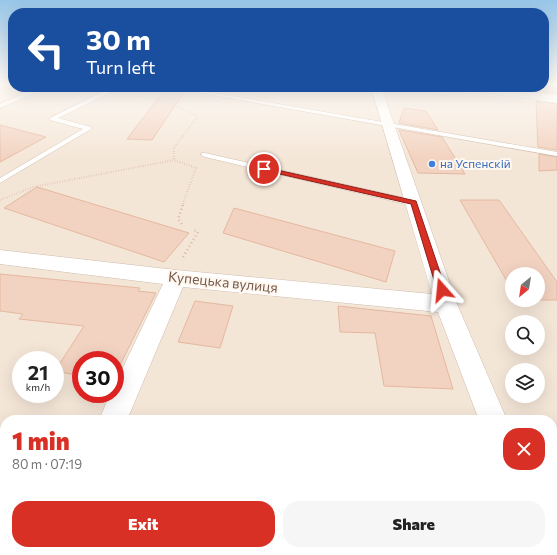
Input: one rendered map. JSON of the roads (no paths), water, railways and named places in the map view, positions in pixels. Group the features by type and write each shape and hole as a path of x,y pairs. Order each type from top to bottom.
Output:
{"street":[{"path":"383,109 446,304 491,415"},
{"name":"Купецька вулиця","path":"0,257 176,278 446,304"},
{"path":"115,415 176,278"}],"lane":[{"path":"0,181 89,128 52,119 72,109"},
{"path":"296,109 557,154"},
{"path":"205,155 414,203"}],"place":[{"name":"на Успенскій","path":"432,164"}]}
